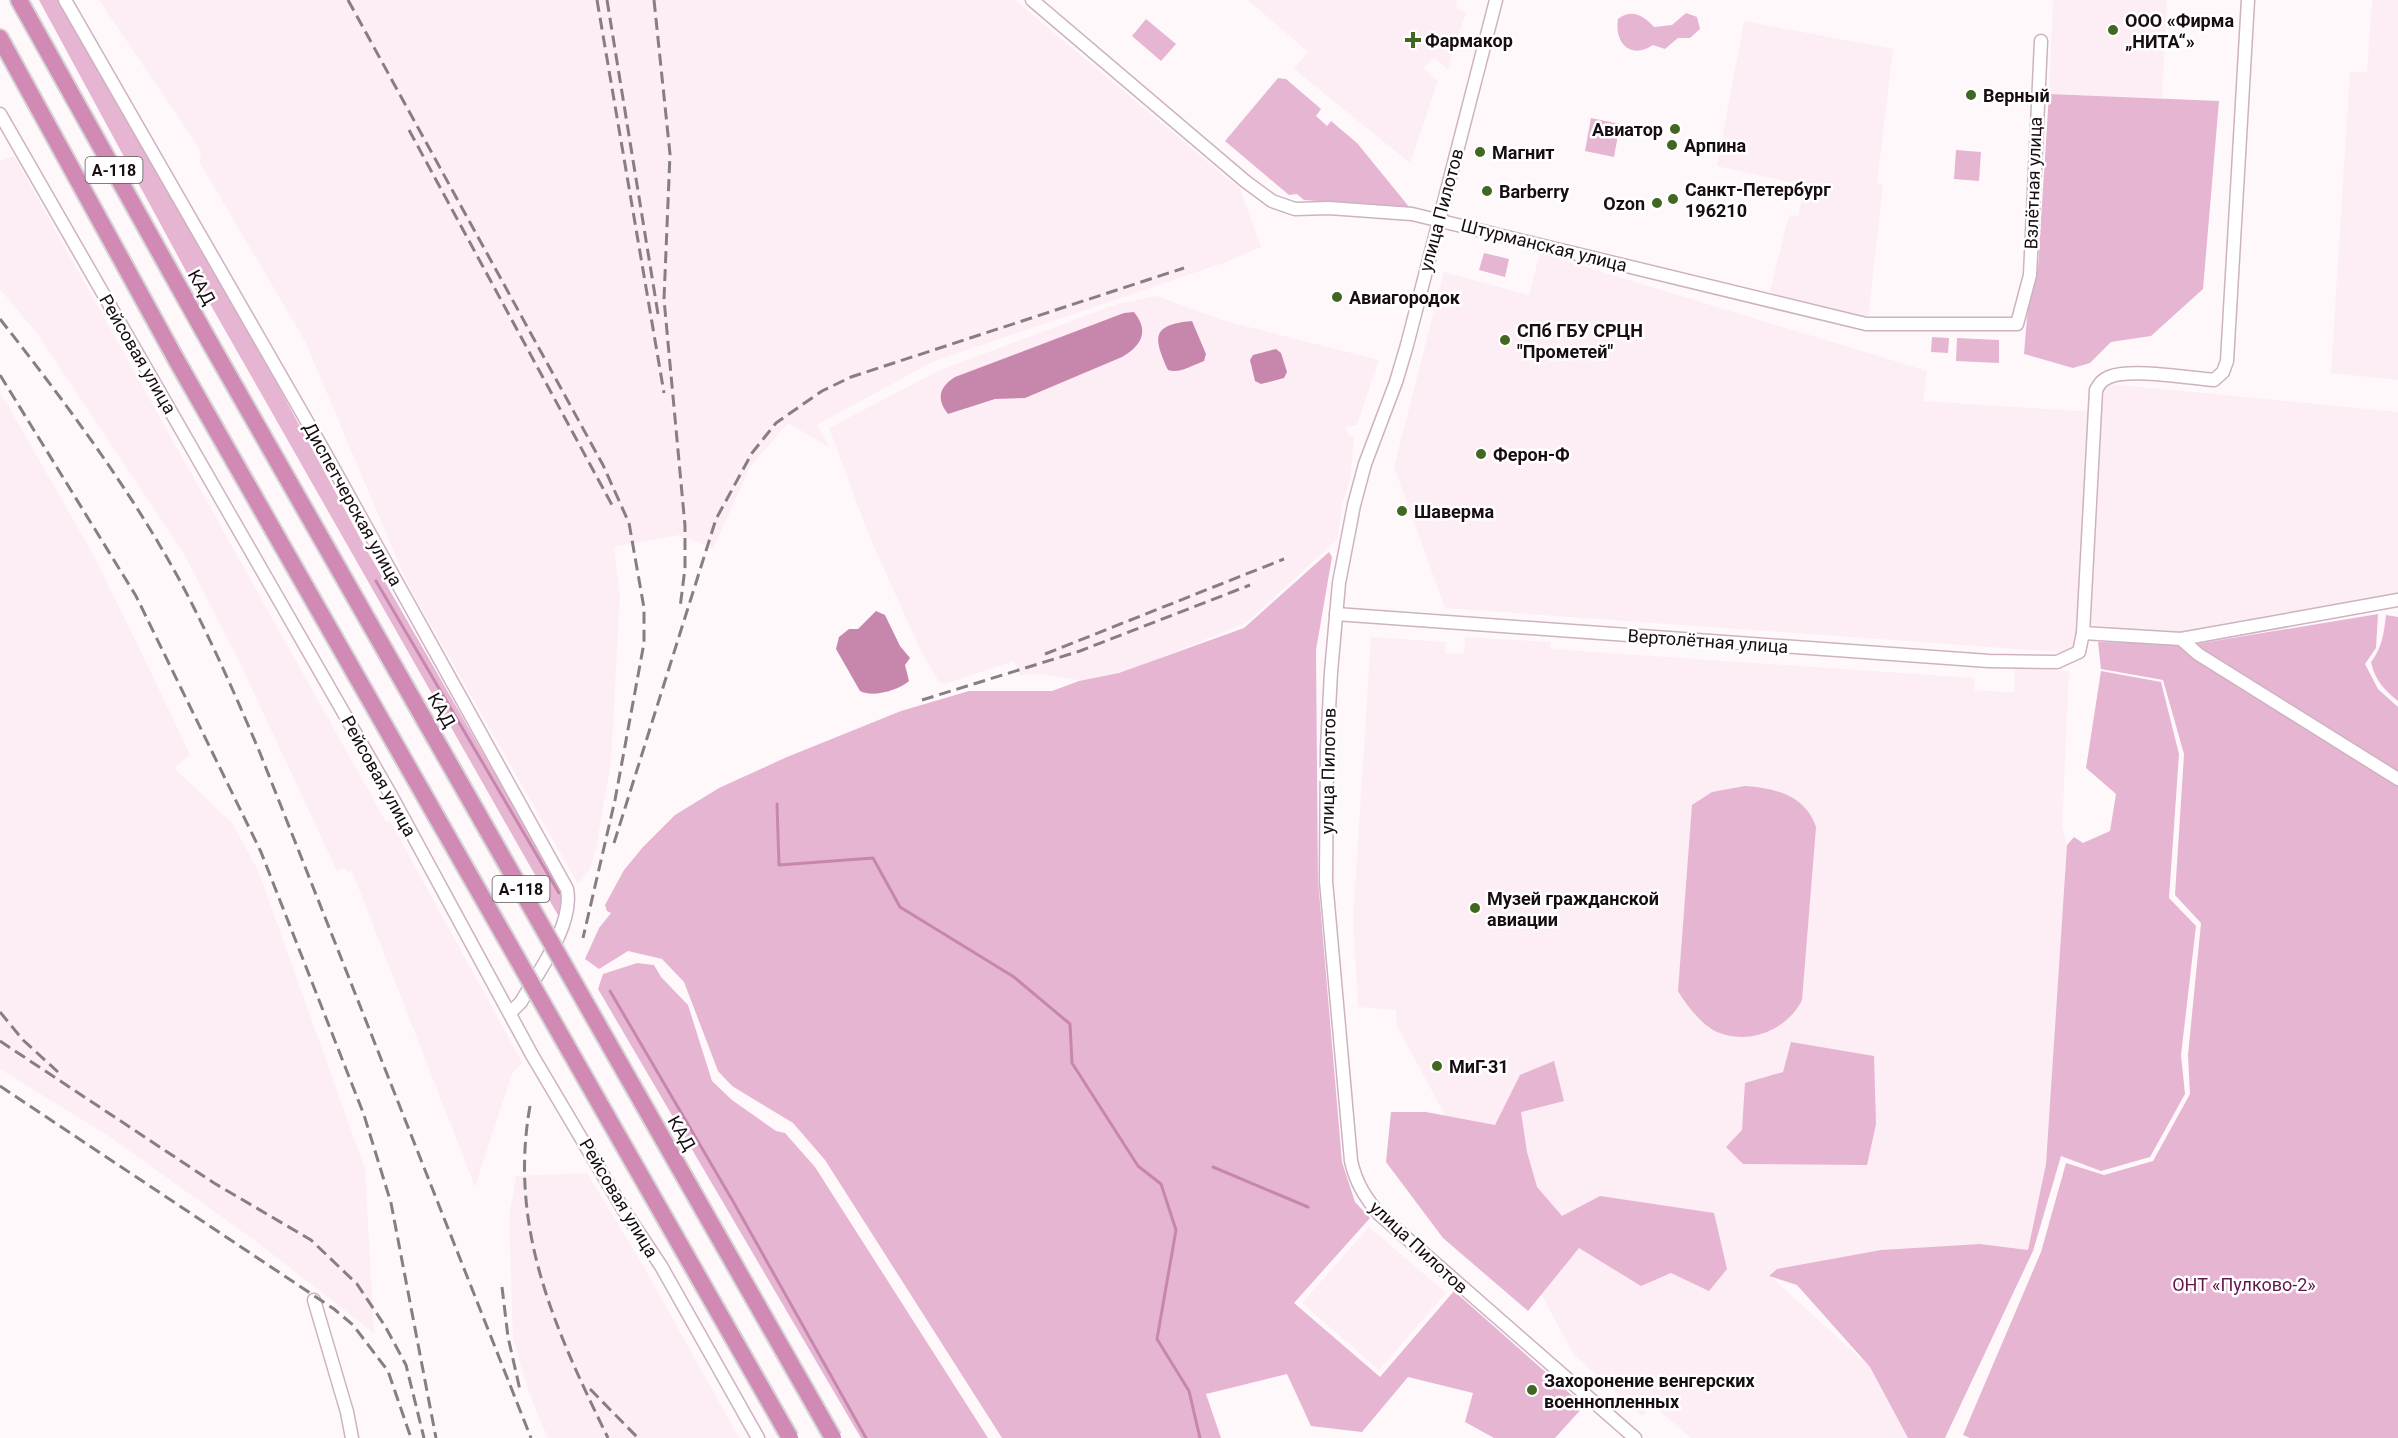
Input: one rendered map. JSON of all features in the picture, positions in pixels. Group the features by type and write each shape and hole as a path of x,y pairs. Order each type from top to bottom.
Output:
{"highway":[{"name":"КАД","path":"19,0 209,341 833,1438"},
{"name":"А-118","path":"0,38 177,361 790,1438"}],"street":[{"name":"Диспетчерская улица","path":"65,0 324,451 567,889 569,900 566,919 521,1002 511,1012"},
{"name":"Штурманская улица","path":"1032,0 1272,201 1295,209 1388,210 1438,219 1866,324 2018,324"},
{"name":"улица Пилотов","path":"1496,0 1396,382 1365,464 1341,563 1335,614 1327,748 1326,881 1339,1047 1355,1178 1364,1195 1379,1214 1635,1438"},
{"path":"2248,0 2227,361 2223,372 2214,380 2127,373 2110,376 2101,382 2096,390 2083,633 2181,639 2398,600"},
{"name":"Взлётная улица","path":"2018,324 2030,275 2041,41"},
{"name":"Рейсовая улица","path":"0,114 386,787 511,1012 532,1055 623,1209 660,1266 758,1438"},
{"name":"Вертолётная улица","path":"1335,614 1989,661 2057,662 2079,652 2083,633"},
{"path":"2181,639 2198,654 2398,779"},
{"path":"314,1300 347,1412 352,1438"}],"shaded area":[{"path":"99,0 1015,0 1240,189 1261,247 1226,262 932,362 817,425 829,447 788,423 750,467 713,549 679,535 614,547 620,596 611,761 596,849 589,871 578,884 407,583 305,341 200,163 201,151"},
{"path":"1248,0 1457,0 1456,8 1466,12 1448,69 1434,58 1423,68 1438,81 1410,163 1294,69 1308,52"},
{"name":"ООО «Фирма „НИТА“»","path":"2053,0 2167,0 2162,98 2049,94"},
{"path":"2372,0 2398,0 2398,380 2331,373 2350,72 2367,72"},
{"path":"1744,21 1893,49 1877,184 1883,185 1868,318 1774,296 1770,291 1789,215 1798,216 1805,186 1717,166"},
{"path":"14,156 386,822 390,821 522,1062 512,1074 475,1187 352,871 348,872 345,868 337,871 239,661 183,552 35,331 0,289 0,161"},
{"path":"1540,253 1927,371 1923,401 2093,412 2074,653 1445,608 1394,467 1444,272 1529,295"},
{"path":"1157,296 1225,321 1379,360 1357,425 1346,427 1349,436 1354,436 1350,479 1342,504 1338,539 1246,623 1118,675 1085,681 1042,674 1020,675 1014,661 945,684 939,682 921,651 870,538 829,428 940,370 1117,304"},
{"path":"1134,312 1142,326 1141,338 1129,353 1122,357 1025,398 995,399 948,414 944,409 941,394 945,385 955,377 1124,313"},
{"path":"1192,321 1206,354 1204,361 1181,370 1168,370 1160,349 1159,335 1169,326"},
{"path":"1276,349 1281,353 1287,372 1284,378 1261,384 1255,381 1250,360 1253,355"},
{"path":"2100,383 2398,412 2398,597 2174,636 2089,624"},
{"path":"0,395 94,556 190,755 174,768 232,823 258,870 365,1169 374,1333 254,1240 110,1137 0,1069"},
{"path":"876,611 885,615 900,646 910,658 905,665 909,681 893,690 872,694 860,691 836,649 839,637 849,629 858,629"},
{"path":"1371,637 1446,642 1445,653 1464,654 1465,637 1551,642 1550,649 1975,678 1974,690 1987,691 2014,692 2015,669 2069,671 2062,827 2067,845 2046,1164 2028,1250 1980,1244 1881,1250 1777,1269 1769,1275 1870,1367 1908,1438 1691,1438 1653,1405 1642,1416 1574,1355 1397,1026 1396,1010 1358,1007 1353,920"},
{"path":"587,1173 644,1267 739,1438 548,1438 529,1393 513,1339 509,1218 516,1176"},
{"path":"1369,1227 1446,1293 1379,1370 1302,1303"}],"green space":[{"path":"39,0 58,0 275,380 365,547 559,886 563,898 559,917 205,295 200,297"},
{"path":"1686,13 1697,17 1700,29 1690,38 1678,38 1665,49 1653,45 1638,51 1631,50 1622,42 1617,28 1618,19 1628,14 1642,17 1654,27 1672,25"},
{"path":"1146,19 1176,44 1161,61 1132,36"},
{"path":"1278,78 1286,79 1321,109 1316,116 1327,126 1331,121 1357,143 1410,208 1304,200 1297,194 1289,195 1225,141"},
{"path":"2049,94 2219,101 2203,289 2151,336 2111,342 2090,363 2073,368 2024,354 2028,306 2038,268"},
{"path":"1591,118 1620,124 1614,157 1585,151"},
{"path":"1956,150 1981,152 1979,181 1954,179"},
{"path":"1484,253 1509,259 1505,277 1479,270"},
{"path":"1932,337 1949,338 1948,353 1931,352"},
{"path":"1957,338 1999,340 1999,363 1956,361"},
{"path":"1329,552 1332,557 1316,650 1318,880 1342,1162 1355,1202 1370,1218 1294,1303 1380,1377 1454,1291 1584,1406 1555,1438 1494,1438 1465,1422 1473,1393 1408,1377 1362,1432 1311,1426 1287,1374 1206,1394 1221,1438 1002,1438 825,1160 793,1123 732,1086 718,1071 684,982 662,959 628,951 599,969 585,959 599,928 611,913 607,911 605,905 624,870 675,815 719,788 787,757 901,711 969,691 1052,691 1079,681 1119,673 1244,628"},
{"name":"ОНТ «Пулково-2»","path":"2378,614 2376,648 2365,664 2378,689 2398,707 2398,1438 1970,1438 1963,1435 2041,1252 2066,1163 2104,1175 2153,1161 2190,1094 2188,1055 2201,923 2175,895 2184,754 2163,680 2101,669 2098,642 2196,644"},
{"path":"2386,615 2398,617 2398,701 2381,684 2371,662 2380,646"},
{"path":"2101,671 2161,682 2179,754 2169,898 2196,926 2181,1055 2185,1094 2150,1157 2101,1171 2061,1156 2033,1251 1945,1438 1908,1438 1870,1367 1797,1285 1769,1276 1777,1269 1881,1250 1980,1244 2028,1250 2046,1164 2067,845 2074,837 2083,843 2110,831 2116,794 2086,768"},
{"path":"1745,786 1778,791 1797,800 1811,816 1816,827 1802,1000 1795,1011 1776,1028 1764,1033 1738,1037 1713,1030 1693,1012 1678,991 1692,805 1712,792"},
{"path":"637,963 654,965 661,977 688,1005 712,1081 732,1100 776,1131 785,1133 815,1167 988,1438 861,1438 598,989 603,974"},
{"path":"1791,1042 1874,1056 1876,1124 1867,1165 1743,1164 1726,1147 1742,1130 1745,1083 1783,1072"},
{"path":"1554,1061 1564,1101 1521,1112 1527,1152 1537,1187 1562,1216 1600,1196 1714,1213 1727,1269 1709,1291 1671,1273 1641,1286 1579,1248 1528,1311 1443,1238 1386,1162 1391,1112 1426,1112 1495,1125 1520,1075"}],"waterway":[{"path":"376,581 559,893"},
{"path":"777,804 779,865 873,858 900,907 1014,977 1070,1024 1072,1063 1138,1166 1161,1184 1176,1230 1157,1339 1189,1391 1200,1438"},
{"path":"610,991 734,1203 866,1438"},
{"path":"1213,1167 1308,1207"}],"railway":[{"path":"348,0 603,465 629,523 644,608 644,643 615,800 583,938"},
{"path":"597,0 664,393"},
{"path":"607,0 658,314"},
{"path":"654,0 670,154 664,299 685,526 685,568 680,608"},
{"path":"409,130 612,505"},
{"path":"614,843 716,519 752,453 776,423 822,391 851,377 1184,268"},
{"path":"0,319 72,413 139,511 179,579 211,643 260,753 531,1438"},
{"path":"0,375 136,596 261,852 364,1115 391,1203 436,1438"},
{"path":"1045,654 1284,559"},
{"path":"922,700 1080,651 1250,585"},
{"path":"0,1012 23,1040 58,1072"},
{"path":"0,1041 214,1183 311,1240 357,1284 385,1326 406,1365 424,1438"},
{"path":"0,1086 334,1309 353,1325 388,1371 411,1438"},
{"path":"530,1106 525,1151 526,1195 531,1237 541,1278 555,1318 608,1438"},
{"path":"502,1287 508,1337 520,1390"},
{"path":"590,1389 638,1438"}],"place":[{"name":"ООО «Фирма „НИТА“»","path":"2113,30"},
{"name":"Фармакор","path":"1413,40"},
{"name":"Верный","path":"1971,95"},
{"name":"Авиатор","path":"1675,129"},
{"name":"Арпина","path":"1672,145"},
{"name":"Магнит","path":"1480,152"},
{"name":"Barberry","path":"1487,191"},
{"name":"Санкт-Петербург 196210","path":"1673,199"},
{"name":"Ozon","path":"1657,203"},
{"name":"Авиагородок","path":"1337,297"},
{"name":"СПб ГБУ СРЦН \"Прометей\"","path":"1505,340"},
{"name":"Ферон-Ф","path":"1481,454"},
{"name":"Шаверма","path":"1402,511"},
{"name":"Музей гражданской авиации","path":"1475,908"},
{"name":"МиГ-31","path":"1437,1066"},
{"name":"Захоронение венгерских военнопленных","path":"1532,1390"}]}
